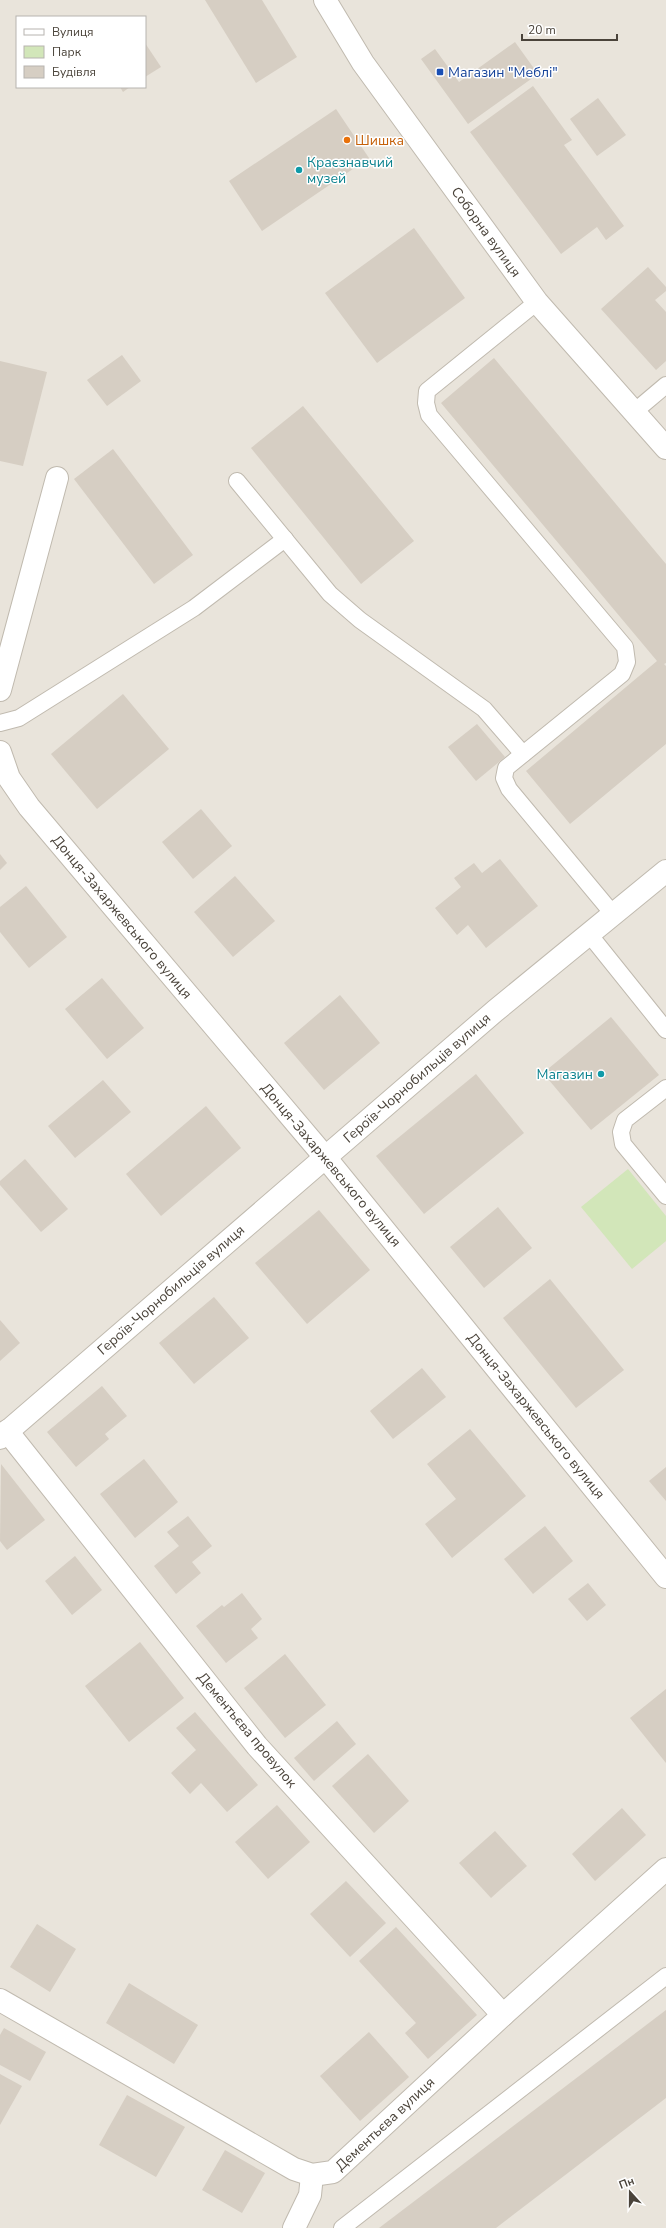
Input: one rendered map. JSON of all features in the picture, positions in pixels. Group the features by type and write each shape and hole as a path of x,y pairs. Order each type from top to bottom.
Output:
{"street":[{"name":"Соборна вулиця","path":"325,0 363,63 537,302 666,448"},
{"path":"0,690 57,478"},
{"name":"Донця-Захаржевського вулиця","path":"0,752 9,778 29,807 325,1156 666,1577"},
{"name":"Героїв-Чорнобильців вулиця","path":"4,1434 495,1011 666,871"},
{"name":"Дементьєва провулок","path":"4,1434 256,1746 503,2015"},
{"name":"Дементьєва вулиця","path":"0,2000 294,2169 312,2175 333,2172 503,2015 666,1869"},
{"path":"294,2228 310,2195 312,2175"}],"lane":[{"path":"537,302 427,392 426,403 429,415 625,647 628,662 622,674 506,768 504,778 509,788 613,914"},
{"path":"634,412 666,385"},
{"path":"237,481 330,594 360,620 484,709 523,754"},
{"path":"0,723 19,718 194,608 285,539"},
{"path":"589,934 666,1030"},
{"path":"666,1088 626,1120 620,1132 623,1144 666,1196"},
{"path":"342,2228 666,1976"}],"shaded area":[{"path":"0,0 666,0 666,2228 0,2228"}],"green space":[{"path":"628,1169 666,1216 666,1241 632,1269 581,1207"}],"building":[{"path":"205,0 262,0 297,57 256,83"},
{"path":"515,42 538,74 468,124 421,59 435,49 459,82"},
{"path":"146,44 161,67 146,76"},
{"path":"533,86 572,140 564,145 624,226 606,240 597,227 561,254 470,132"},
{"path":"121,88 129,88 123,92"},
{"path":"598,98 626,135 597,156 570,119"},
{"name":"Краєзнавчий музей","path":"336,109 369,158 262,231 229,181"},
{"path":"414,228 465,298 377,363 325,293"},
{"path":"648,267 666,287 666,291 655,300 666,312 666,361 656,370 601,309"},
{"path":"122,355 141,381 107,406 87,380"},
{"path":"494,358 666,564 666,663 664,664 666,666 666,744 570,824 526,771 657,661 441,403"},
{"path":"0,361 47,372 23,466 0,461"},
{"path":"303,406 414,541 361,584 251,448"},
{"path":"113,449 193,555 154,584 74,479"},
{"path":"123,694 169,749 97,809 51,754"},
{"path":"477,724 505,757 476,781 448,747"},
{"path":"201,809 232,846 193,879 162,842"},
{"path":"0,854 7,863 0,870"},
{"path":"500,859 538,906 486,948 468,925 457,935 435,908 461,887 454,878 474,863 482,873"},
{"path":"235,876 275,921 233,957 194,912"},
{"path":"26,886 67,937 29,968 0,932 0,907"},
{"path":"102,978 144,1028 107,1059 65,1009"},
{"path":"340,995 380,1043 324,1090 284,1043"},
{"name":"Магазин","path":"611,1017 659,1075 591,1130 543,1073"},
{"path":"476,1074 524,1133 424,1214 376,1156"},
{"path":"103,1080 131,1112 75,1158 48,1126"},
{"path":"206,1106 241,1148 161,1216 126,1174"},
{"path":"25,1159 68,1209 41,1232 0,1185 0,1181"},
{"path":"498,1207 532,1248 484,1288 450,1247"},
{"path":"319,1210 370,1270 307,1324 255,1263"},
{"path":"550,1279 624,1370 576,1408 503,1318"},
{"path":"214,1297 249,1338 194,1384 159,1343"},
{"path":"0,1320 20,1343 0,1361"},
{"path":"422,1368 446,1397 393,1439 370,1411"},
{"path":"102,1386 127,1416 105,1434 109,1439 76,1467 47,1432"},
{"path":"470,1429 526,1496 452,1558 425,1524 456,1499 427,1464"},
{"path":"144,1459 178,1502 135,1538 100,1494"},
{"path":"1,1464 45,1520 7,1550 0,1541"},
{"path":"666,1467 666,1501 649,1481"},
{"path":"188,1516 212,1546 192,1562 201,1573 176,1594 154,1566 179,1546 167,1532"},
{"path":"545,1526 573,1561 533,1594 504,1559"},
{"path":"75,1556 102,1590 72,1615 45,1581"},
{"path":"588,1583 606,1605 587,1621 568,1599"},
{"path":"242,1593 262,1619 251,1629 258,1638 226,1663 196,1626 222,1605 224,1607"},
{"path":"140,1642 184,1698 129,1742 85,1686"},
{"path":"285,1654 326,1705 285,1738 244,1688"},
{"path":"666,1689 666,1763 630,1718"},
{"path":"195,1712 258,1785 227,1812 201,1783 190,1794 171,1773 196,1750 176,1728"},
{"path":"337,1721 356,1744 314,1781 294,1758"},
{"path":"368,1754 409,1801 374,1833 332,1786"},
{"path":"277,1805 310,1842 268,1879 235,1842"},
{"path":"622,1808 646,1835 595,1881 572,1854"},
{"path":"495,1831 527,1866 491,1898 459,1863"},
{"path":"346,1881 386,1923 350,1957 310,1914"},
{"path":"37,1924 76,1949 50,1992 10,1967"},
{"path":"396,1927 477,2015 428,2059 405,2033 416,2023 359,1961"},
{"path":"129,1983 198,2025 174,2064 106,2023"},
{"path":"666,2010 666,2098 496,2228 379,2228"},
{"path":"4,2028 46,2052 30,2081 0,2065 0,2035"},
{"path":"369,2032 409,2077 360,2121 320,2076"},
{"path":"0,2074 22,2086 0,2125"},
{"path":"127,2095 185,2127 156,2177 99,2145"},
{"path":"225,2150 265,2173 242,2213 202,2190"}],"place":[{"name":"Магазин \"Меблі\"","path":"440,72"},
{"name":"Шишка","path":"347,140"},
{"name":"Краєзнавчий музей","path":"299,170"},
{"name":"Магазин","path":"601,1074"}]}
